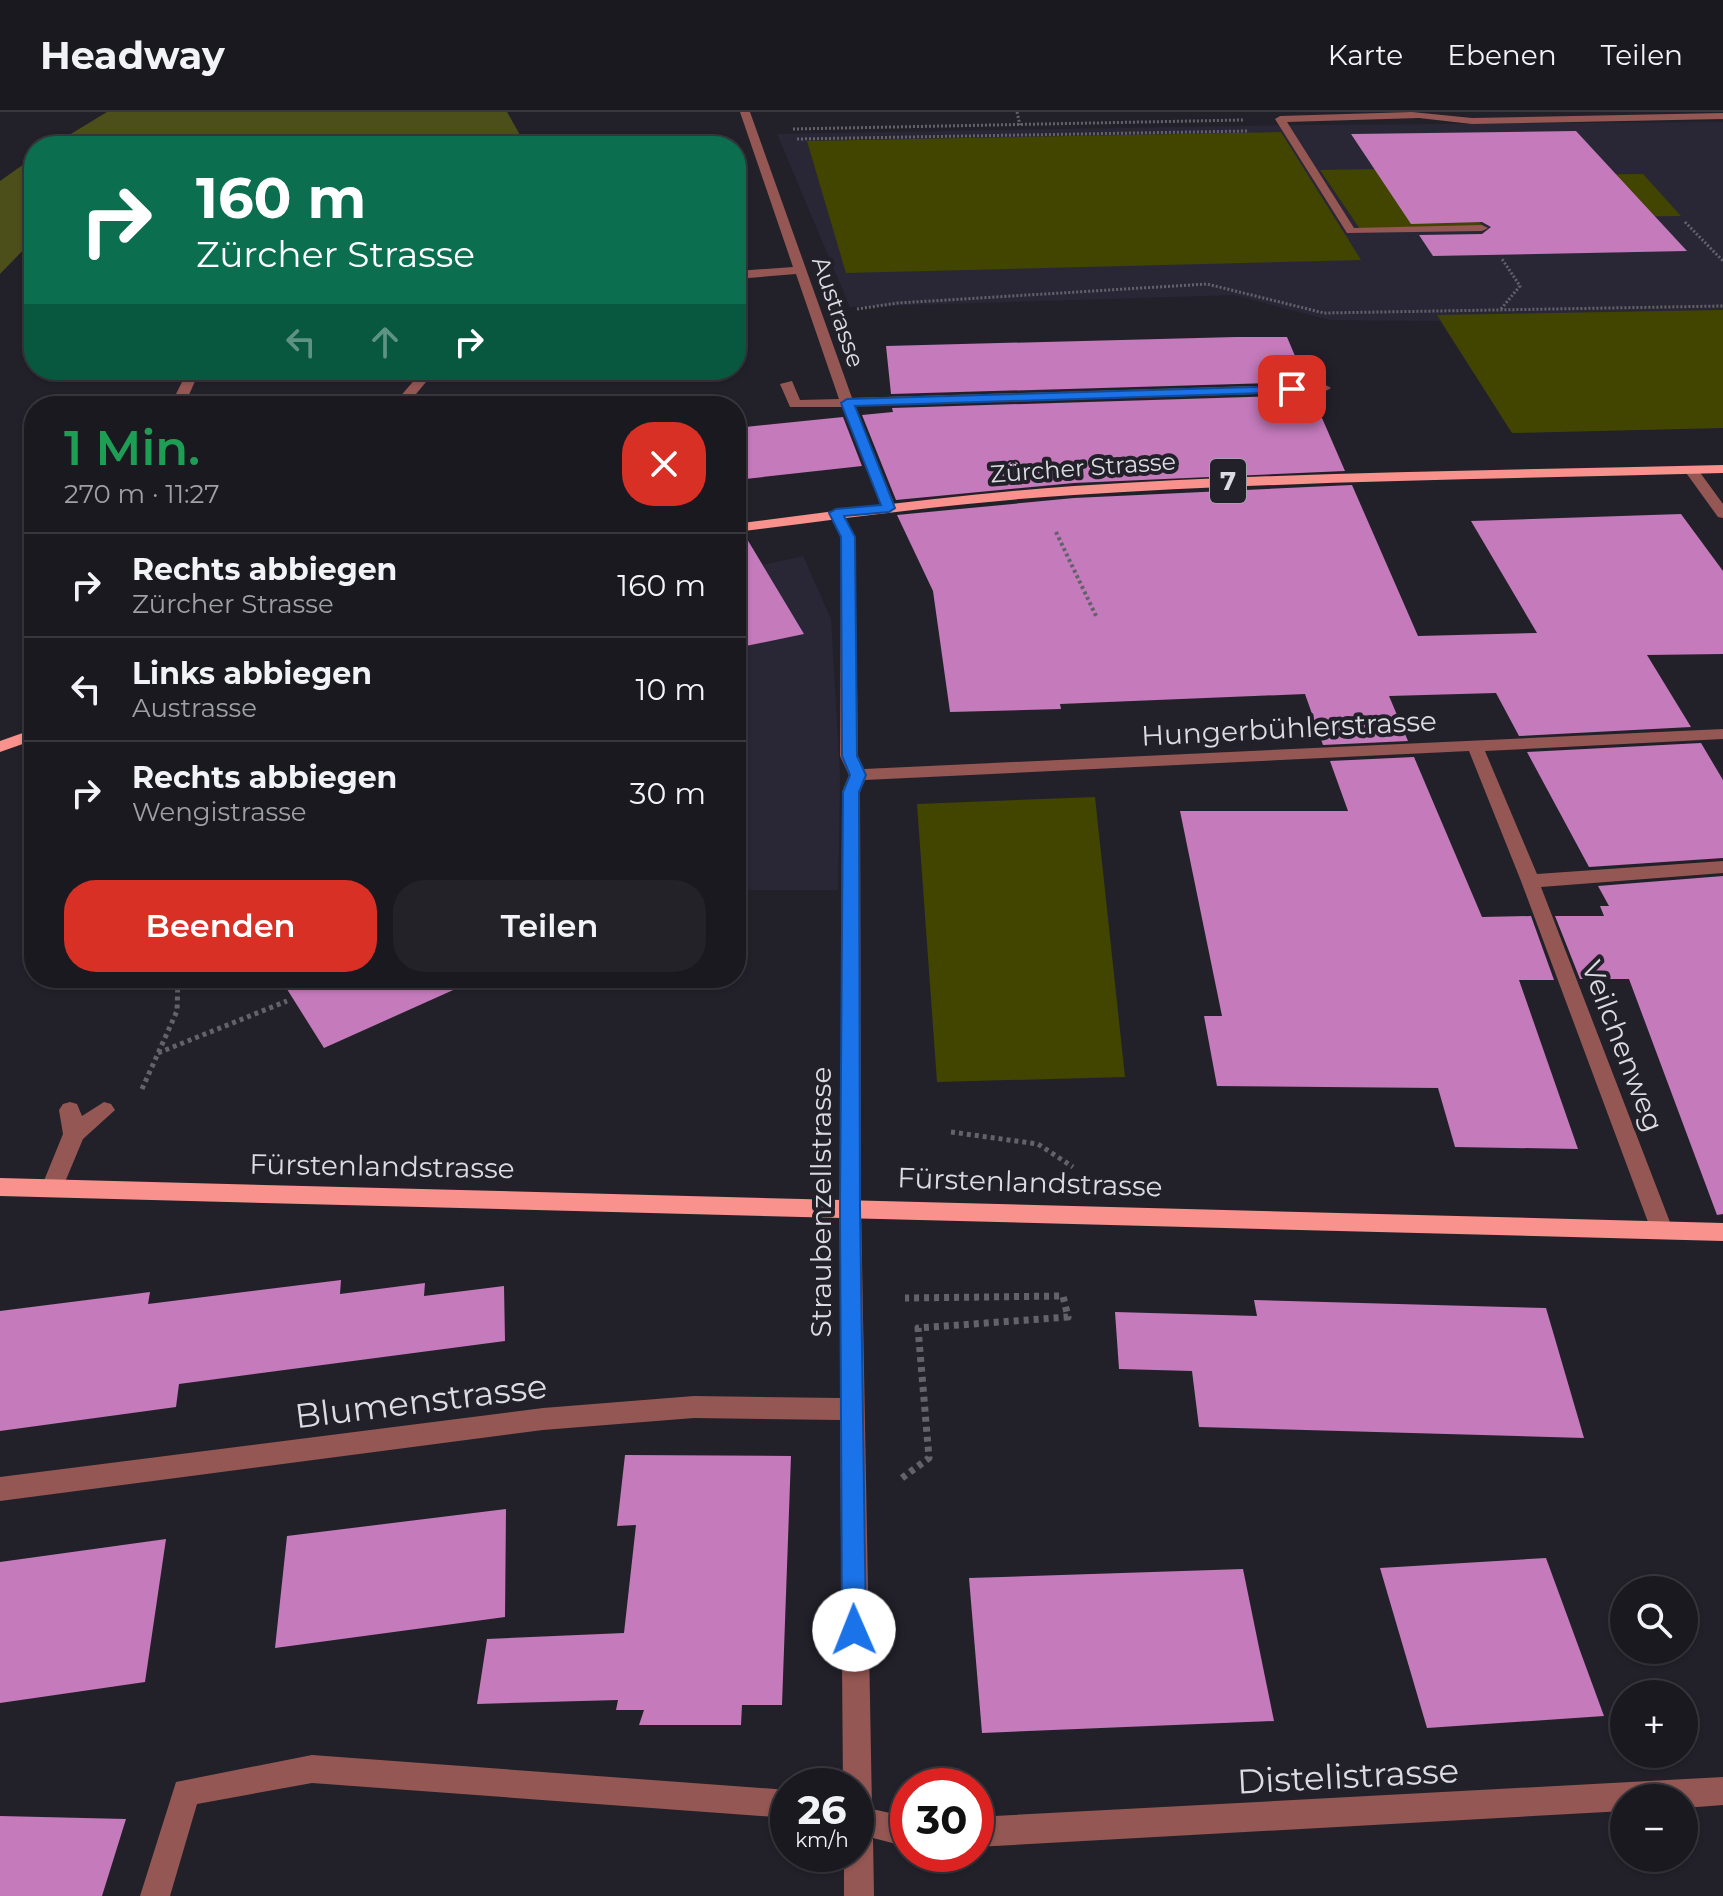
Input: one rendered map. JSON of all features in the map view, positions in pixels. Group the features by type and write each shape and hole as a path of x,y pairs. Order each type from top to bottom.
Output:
{"main road":[{"name":"Zürcher Strasse","path":"746,526 836,513 1070,491 1239,481 1723,469"},
{"path":"0,747 24,738"},
{"name":"Fürstenlandstrasse","path":"0,1187 1723,1232"}],"street":[{"name":"Austrasse","path":"745,112 847,403 889,508"},
{"path":"1482,228 1351,231 1280,119 1418,114 1472,121 1723,116"},
{"path":"746,274 800,270"},
{"path":"787,384 795,404 1324,388"},
{"path":"1691,470 1723,514"},
{"name":"Straubenzellstrasse","path":"836,513 848,537 849,756 858,775 851,792 850,1207 856,1768"},
{"name":"Hungerbühlerstrasse","path":"858,775 1723,734"},
{"name":"Veilchenweg","path":"1475,746 1530,881 1662,1230"},
{"path":"1530,881 1723,867"},
{"path":"70,1110 74,1134"},
{"path":"52,1188 74,1134 104,1110"},
{"name":"Blumenstrasse","path":"0,1489 543,1419 694,1407 852,1409"},
{"path":"155,1896 186,1792 312,1769 770,1803"},
{"name":"Distelistrasse","path":"994,1831 1723,1791"},
{"name":"Straubenzellstrasse","path":"858,1872 859,1896"}],"path":[{"path":"1017,112 1020,125"},
{"path":"754,134 1280,119"},
{"path":"754,134 1286,131"},
{"path":"1685,222 1723,261"},
{"path":"1500,255 1520,286 1500,309"},
{"path":"814,311 1207,284 1324,313 1723,306"},
{"path":"1054,529 1097,618"},
{"path":"140,1094 177,1011 178,988"},
{"path":"158,1054 287,1001"},
{"path":"951,1132 1038,1144 1073,1167"},
{"path":"898,1482 929,1458 918,1328 1068,1317 1063,1296 905,1298"}],"shaded area":[{"path":"1723,122 1723,428 1512,433 1440,321 1330,320 1234,295 850,307 777,134 1297,125"},
{"path":"1281,132 1361,260 846,273 807,141"},
{"path":"1442,168 1483,227 1360,229 1320,170"},
{"path":"1643,174 1681,216 1585,217 1551,175"},
{"path":"1723,310 1723,428 1512,433 1437,315"},
{"path":"803,556 831,619 840,776 838,890 746,890 746,569"},
{"path":"1095,797 1125,1077 937,1082 917,804"}],"green space":[{"path":"107,112 507,112 521,136 67,136"},
{"path":"24,164 24,249 0,274 0,181"}],"building":[{"path":"1576,131 1687,251 1433,256 1419,235 1482,234 1491,227 1482,222 1411,224 1351,134"},
{"path":"1287,337 1306,382 891,394 886,346"},
{"path":"1312,395 1345,471 1074,483 896,500 862,415 893,412 892,408"},
{"path":"843,417 862,466 746,479 746,427"},
{"path":"1352,485 1418,636 1537,633 1471,521 1681,514 1723,571 1723,654 1647,655 1691,727 1519,736 1496,693 1389,696 1408,741 1323,745 1305,694 1060,704 1061,709 950,712 933,591 897,515 1074,498"},
{"path":"746,537 804,634 746,646"},
{"path":"1701,743 1723,780 1723,858 1589,867 1527,752"},
{"path":"1414,757 1482,917 1531,916 1554,980 1519,980 1578,1149 1455,1147 1438,1088 1217,1086 1204,1016 1222,1016 1180,811 1348,811 1330,761"},
{"path":"1723,876 1723,1214 1717,1215 1629,979 1580,979 1555,916 1604,916 1600,906 1609,906 1598,886"},
{"path":"286,988 458,988 324,1048"},
{"path":"341,1280 340,1294 425,1283 424,1296 504,1286 505,1341 179,1384 176,1407 0,1431 0,1311 150,1292 148,1304"},
{"path":"1254,1300 1546,1308 1584,1438 1199,1427 1192,1371 1119,1369 1115,1312 1257,1316"},
{"path":"625,1455 791,1456 782,1705 742,1705 741,1725 639,1725 644,1710 616,1710 618,1700 477,1704 487,1639 624,1633 636,1525 617,1526"},
{"path":"506,1509 505,1617 275,1648 287,1536"},
{"path":"166,1539 145,1682 0,1703 0,1562"},
{"path":"1546,1558 1604,1716 1427,1728 1380,1568"},
{"path":"1243,1569 1274,1721 982,1733 969,1578"},
{"path":"0,1816 126,1819 102,1896 0,1896"}],"route":[{"path":"854,1630 850,1207 851,792 858,775 849,756 848,537 836,513 889,508 875,480 847,403 1292,389"}]}
